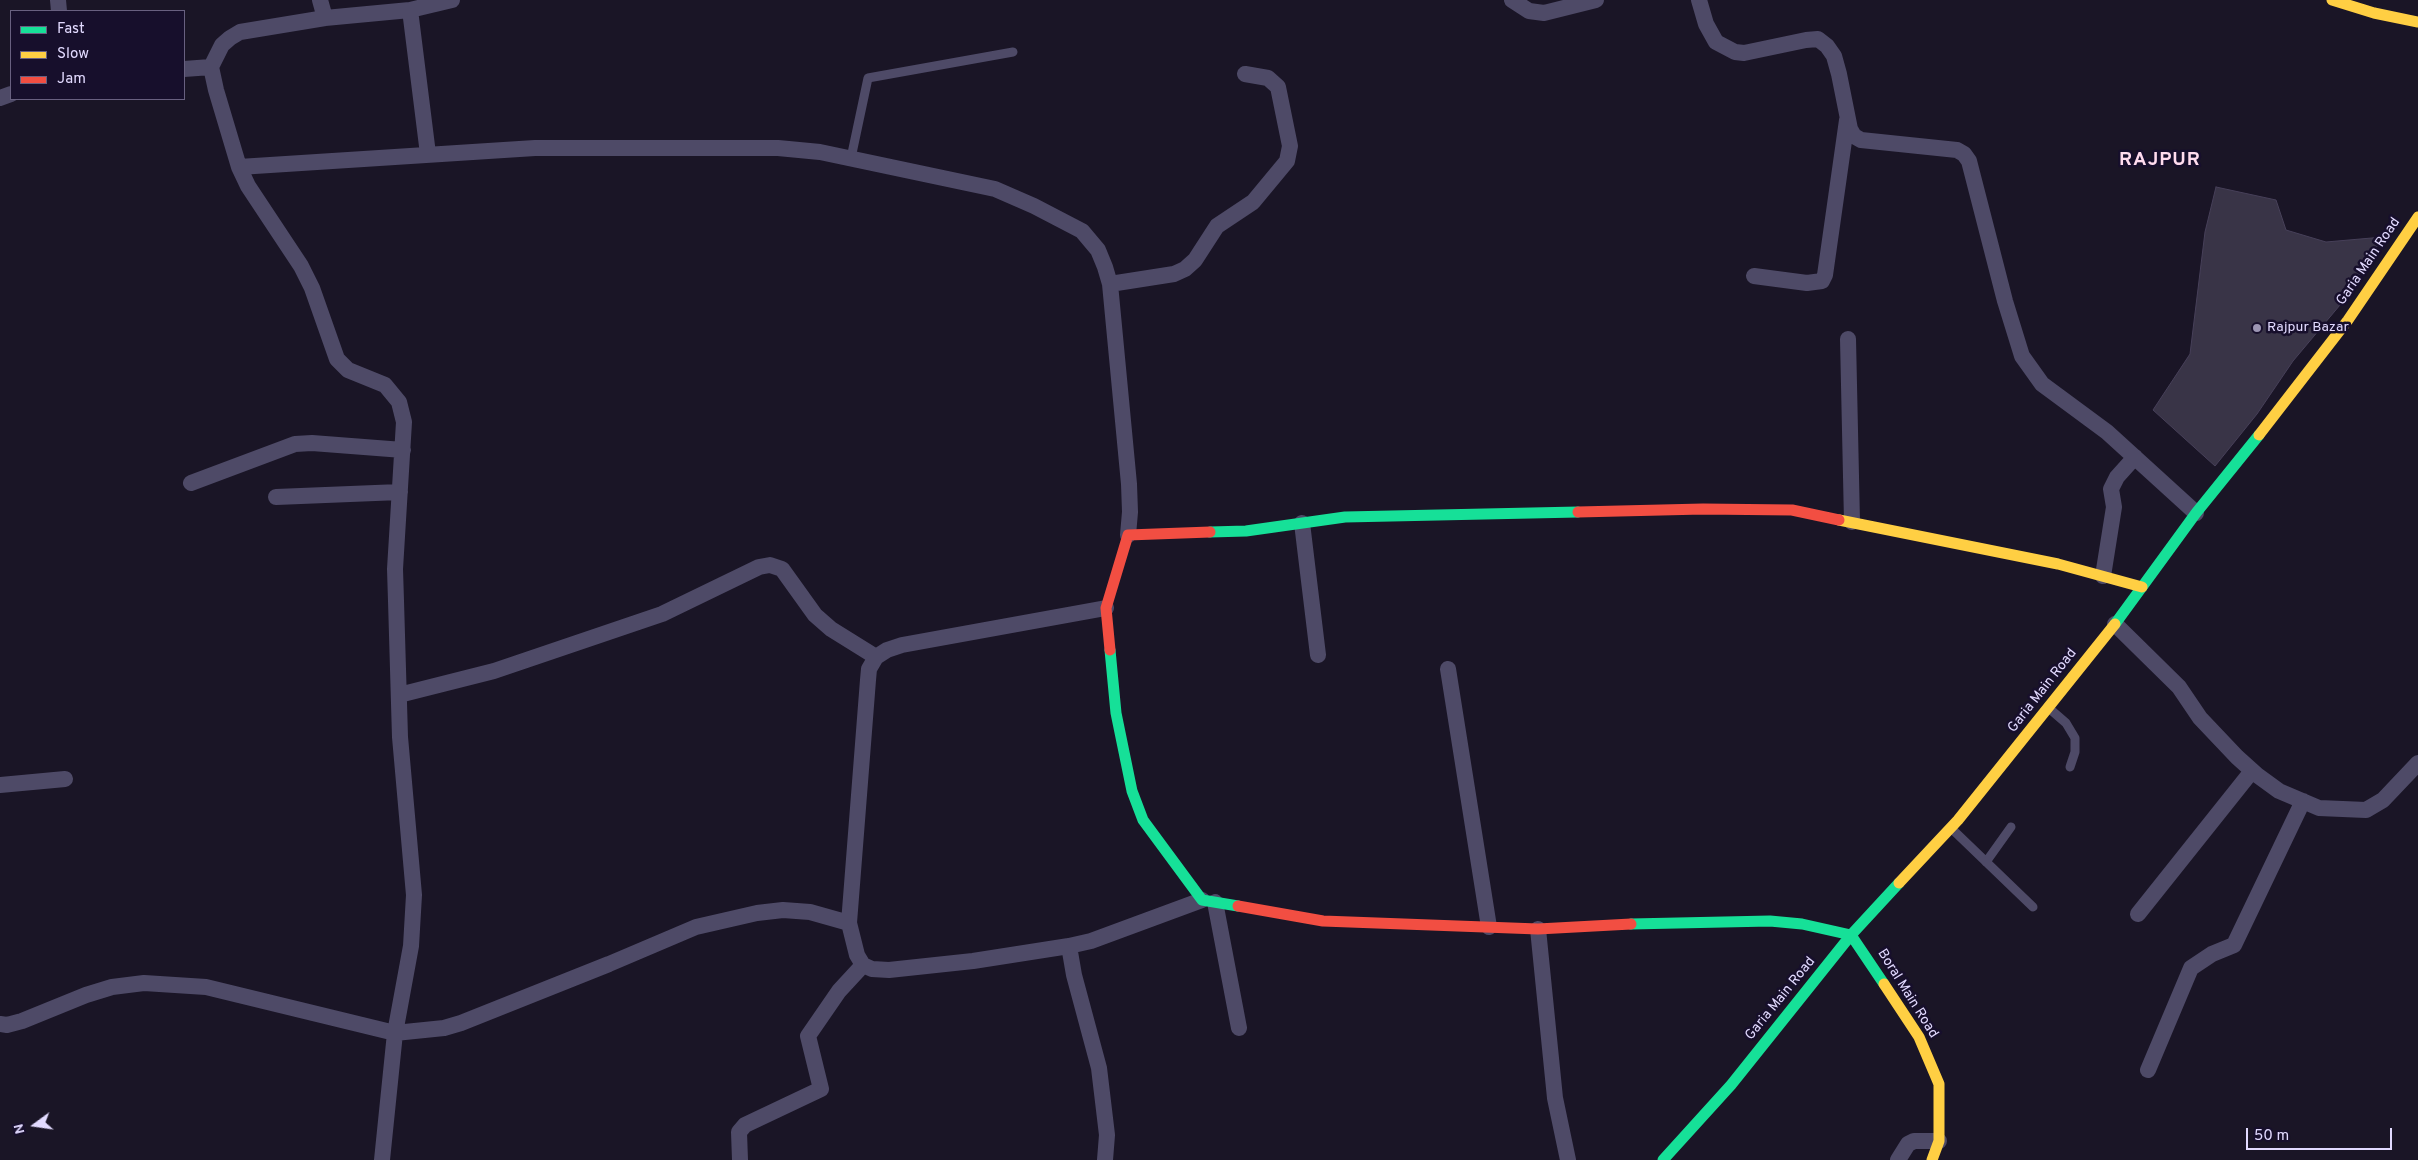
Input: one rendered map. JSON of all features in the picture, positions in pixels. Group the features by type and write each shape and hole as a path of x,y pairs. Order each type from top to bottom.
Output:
{"street":[{"path":"320,0 325,18"},
{"path":"382,1160 395,1032 411,946 414,896 399,695 395,569 404,422 399,402 385,384 348,370 337,359 312,288 301,266 248,186 239,167 211,67 222,46 240,32 325,18 410,10 452,0"},
{"path":"1512,0 1529,11 1544,13 1596,0"},
{"path":"1700,0 1706,24 1716,42 1735,52 1744,53 1818,39 1827,46 1834,56 1847,118 1854,136 1861,140 1957,150 1964,154 1969,161 2005,301 2022,356 2042,384 2107,432 2196,513"},
{"path":"2332,0 2374,13 2418,22"},
{"path":"410,10 428,154"},
{"path":"185,69 211,67"},
{"path":"1110,284 1174,274 1185,269 1195,260 1217,226 1253,202 1287,161 1290,146 1278,87 1268,78 1245,74"},
{"path":"1754,276 1807,283 1822,281 1825,275 1847,118"},
{"path":"239,167 535,148 778,148 851,158 995,190 1034,206 1082,230 1098,250 1110,284 1129,484 1130,512 1128,535 1106,608 1116,713 1132,791 1143,820 1208,901 1239,1028"},
{"name":"Garia Main Road","path":"1663,1160 1731,1085 1851,935 1950,828 2049,709 2115,624 2196,513 2272,419 2348,320 2418,217"},
{"path":"1848,339 1852,522"},
{"path":"191,483 295,444 312,443 403,450"},
{"path":"2103,576 2114,507 2112,489 2117,477 2135,457"},
{"path":"276,497 400,492"},
{"path":"1128,535 1246,531 1345,517 1738,508 1792,510 2039,560 2142,586"},
{"path":"1302,523 1318,655"},
{"path":"399,695 494,670 662,614 759,566 770,565 782,569 815,615 831,629 876,657"},
{"path":"1106,608 902,645 887,650 876,657 869,669 849,923 857,955 863,965 872,969 889,970 1070,946 1091,941 1208,901 1323,921 1538,929 1630,924 1770,921 1802,924 1851,935"},
{"path":"2115,624 2179,687 2200,718 2252,771 2279,791 2319,808 2366,810 2383,800 2418,763"},
{"path":"1448,669 1489,928"},
{"path":"2138,914 2252,771"},
{"path":"0,785 64,779"},
{"path":"2148,1070 2191,968 2212,954 2234,945 2303,801"},
{"path":"0,1024 7,1025 22,1021 86,995 112,988 144,983 206,987 395,1032 444,1028 461,1023 696,927 757,913 783,910 810,912 849,923"},
{"path":"1538,929 1555,1098 1568,1160"},
{"name":"Boral Main Road","path":"1851,935 1920,1037 1938,1084 1939,1140 1932,1160"},
{"path":"1070,946 1074,975 1099,1068 1107,1135 1105,1160"},
{"path":"740,1160 738,1132 744,1125 821,1089 808,1036 838,992 863,965"},
{"path":"1898,1160 1908,1144 1914,1141 1939,1140"}],"lane":[{"path":"851,158 868,78 1013,52"},
{"path":"2049,709 2066,723 2074,738 2075,752 2070,767"},
{"path":"1986,862 2011,827"},
{"path":"1950,828 2033,907"}],"building":[{"name":"Rajpur Bazar","path":"2216,187 2276,200 2286,230 2326,242 2383,237 2340,305 2293,361 2257,414 2215,466 2153,410 2190,354 2205,232"}],"traffic: fast":[{"path":"2115,624 2196,513 2259,435"},
{"path":"1210,532 1246,531 1345,517 1578,512"},
{"path":"1110,650 1116,713 1132,791 1143,820 1202,900 1238,906"},
{"path":"1663,1160 1731,1085 1851,935 1899,883"},
{"path":"1631,924 1770,921 1802,924 1851,935 1884,984"}],"traffic: slow":[{"path":"2332,0 2374,13 2418,22"},
{"path":"2259,435 2348,320 2418,217"},
{"path":"1839,520 2058,564 2142,587"},
{"path":"1899,883 1958,820 2115,624"},
{"path":"1884,984 1919,1037 1939,1084 1939,1141 1932,1160"}],"traffic: jam":[{"path":"1578,512 1703,509 1792,510 1839,520"},
{"path":"1110,650 1106,608 1128,535 1210,532"},
{"path":"1238,906 1323,921 1538,929 1631,924"}],"place":[{"name":"Rajpur Bazar","path":"2257,328"}],"district":[{"name":"RAJPUR","path":"2160,161"}]}
